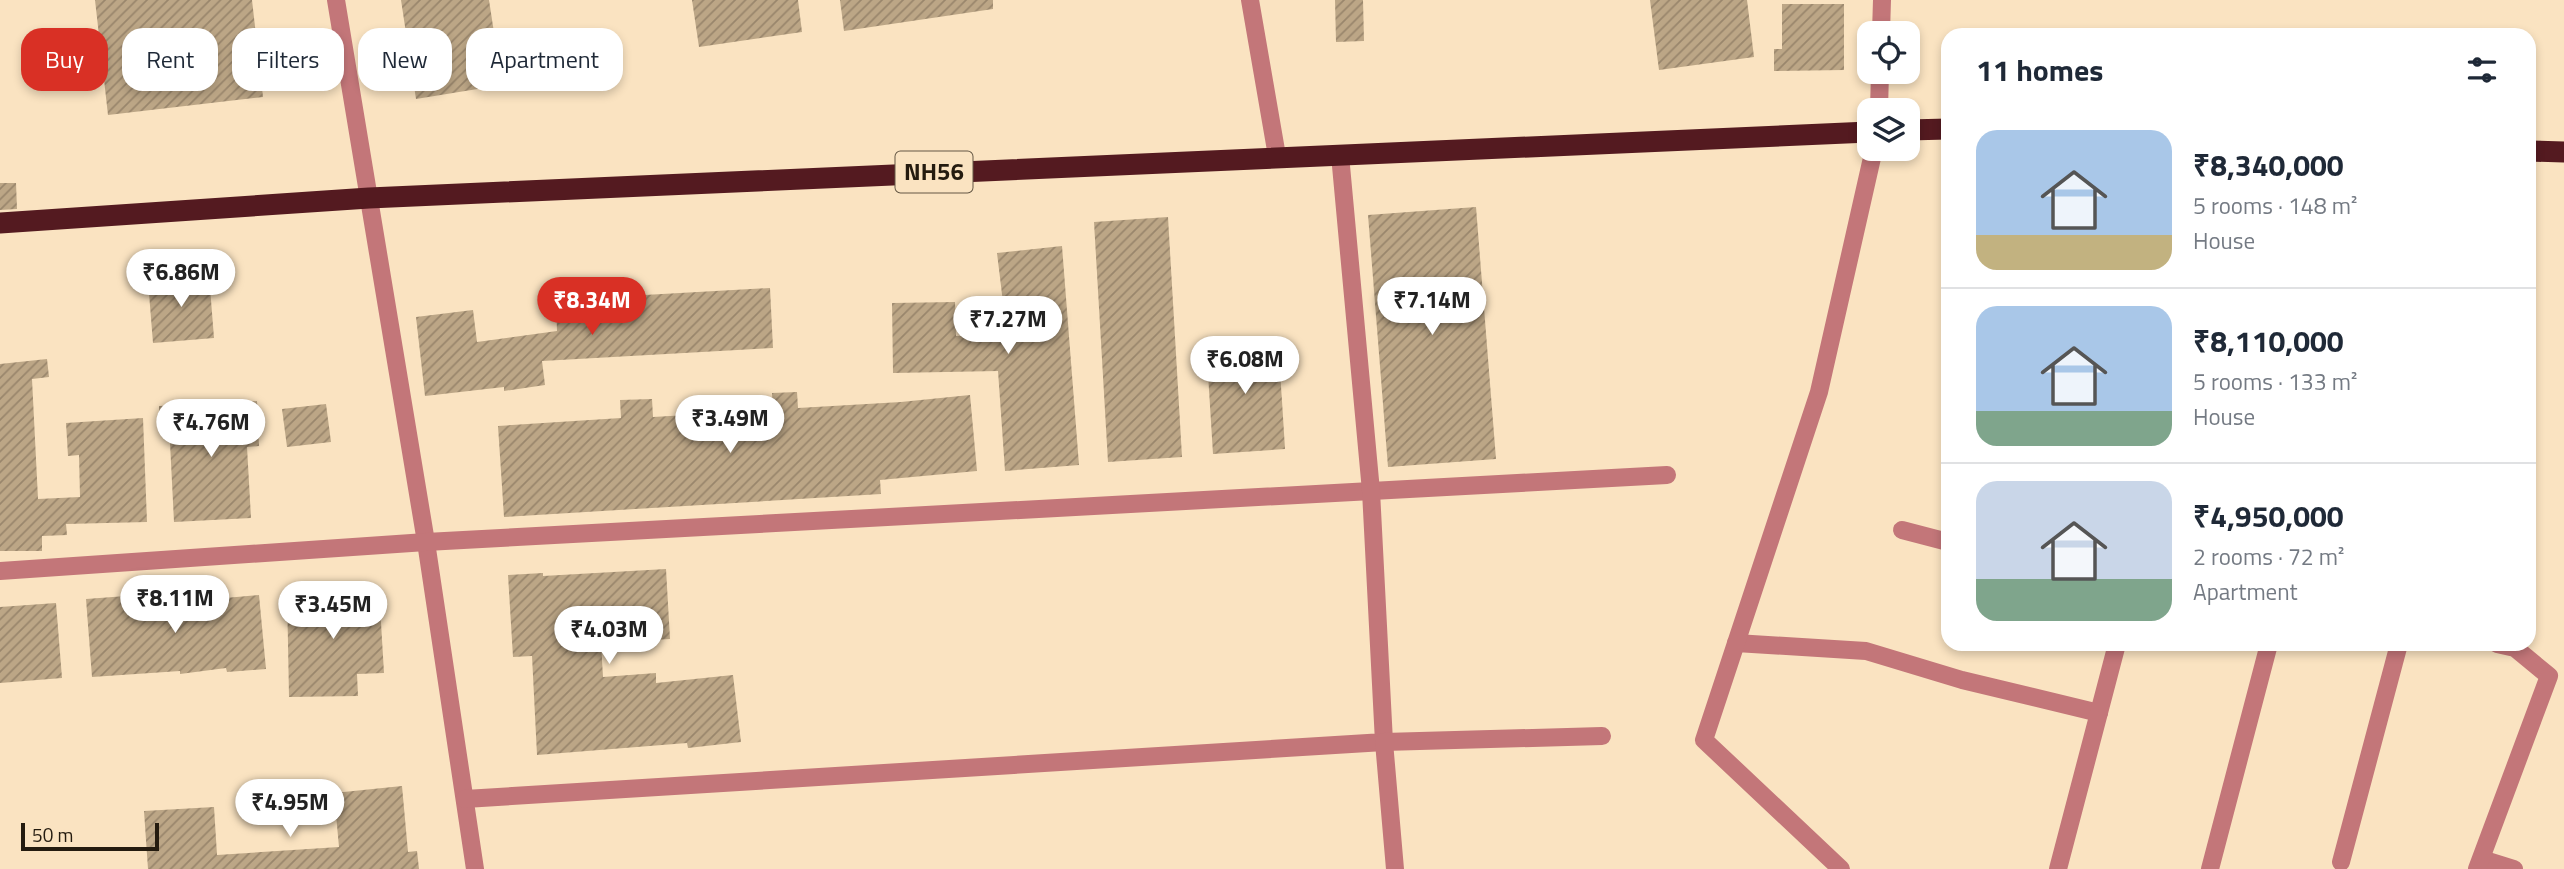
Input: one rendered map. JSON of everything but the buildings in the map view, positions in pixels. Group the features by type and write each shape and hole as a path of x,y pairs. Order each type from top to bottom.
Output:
{"highway":[{"path":"1920,130 1941,129"},
{"name":"NH56","path":"0,223 369,198 1857,133"},
{"path":"2536,154 2564,152"}],"street":[{"path":"336,0 426,542 475,869"},
{"path":"1250,0 1277,156"},
{"path":"1881,21 1882,0"},
{"path":"1340,155 1371,491 1384,742 1395,869"},
{"path":"1840,869 1704,740 1819,393 1871,161"},
{"path":"0,571 426,542 1667,475"},
{"path":"1902,530 1941,540"},
{"path":"1736,643 1866,651 1962,680 2099,713"},
{"path":"2058,869 2115,651"},
{"path":"2210,869 2267,651"},
{"path":"2341,862 2397,651"},
{"path":"2514,869 2479,864 2549,676 2519,651"},
{"path":"465,799 1384,742 1602,736"}]}
